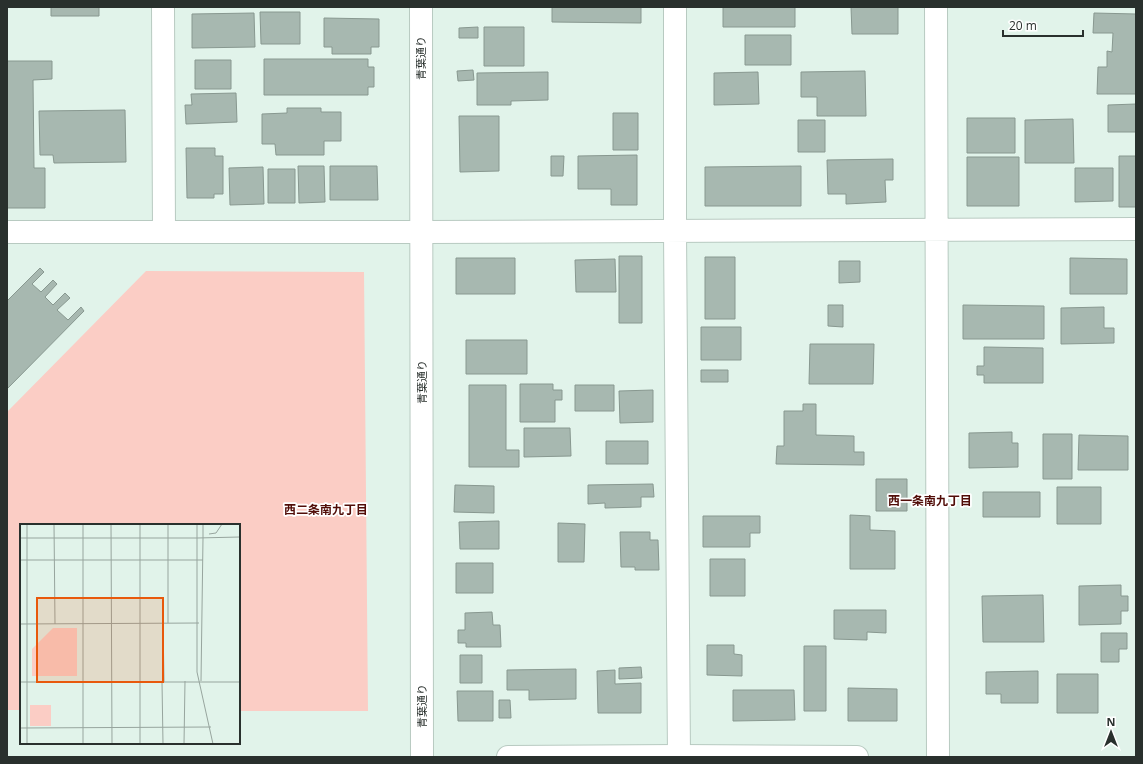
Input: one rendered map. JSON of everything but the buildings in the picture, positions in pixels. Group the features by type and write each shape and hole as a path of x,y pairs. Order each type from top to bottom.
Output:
{"street":[{"path":"163,7 164,232"},
{"name":"青葉通り","path":"421,7 422,757"},
{"path":"675,7 679,756"},
{"path":"936,7 938,757"},
{"path":"7,232 937,231 1136,229"},
{"path":"508,757 857,757"}],"shaded area":[{"path":"146,271 364,272 368,711 240,711 240,524 20,524 20,710 7,710 7,412"}],"district":[{"name":"西一条南九丁目","path":"930,501"},
{"name":"西二条南九丁目","path":"326,510"}]}
